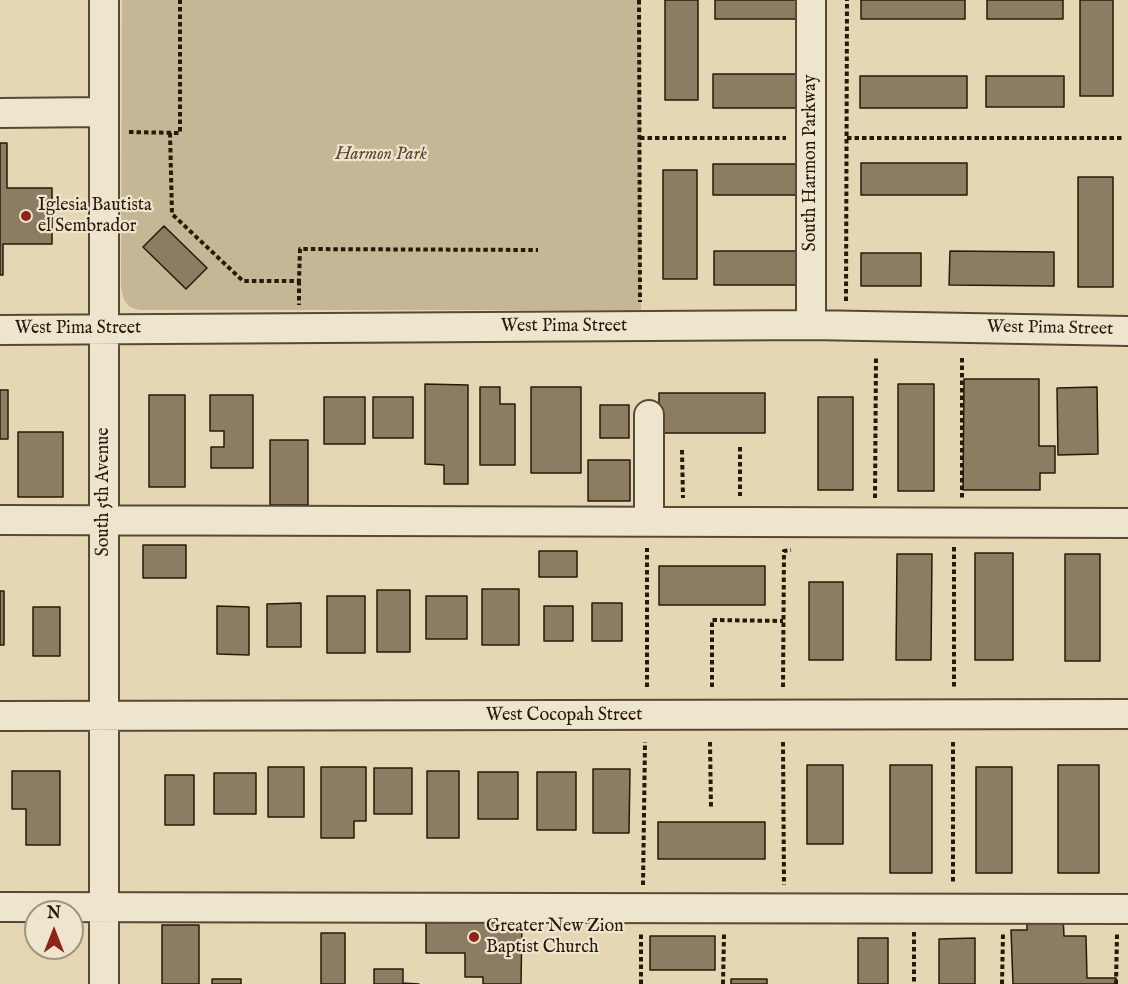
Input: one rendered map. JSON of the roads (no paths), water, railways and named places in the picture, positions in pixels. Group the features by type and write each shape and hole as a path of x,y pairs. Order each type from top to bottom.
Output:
{"street":[{"name":"South 5th Avenue","path":"104,984 105,0"},
{"name":"South Harmon Parkway","path":"811,0 811,325"},
{"path":"0,113 104,122"},
{"name":"West Pima Street","path":"0,330 811,325 1128,331"},
{"path":"648,530 649,415"},
{"path":"0,520 648,530 1128,523"},
{"name":"West Cocopah Street","path":"0,716 1128,714"},
{"path":"0,907 638,901 1122,921"}],"place":[{"name":"Iglesia Bautista el Sembrador","path":"26,216"},
{"name":"Greater New Zion Baptist Church","path":"474,937"}],"park label":[{"name":"Harmon Park","path":"381,155"}]}
